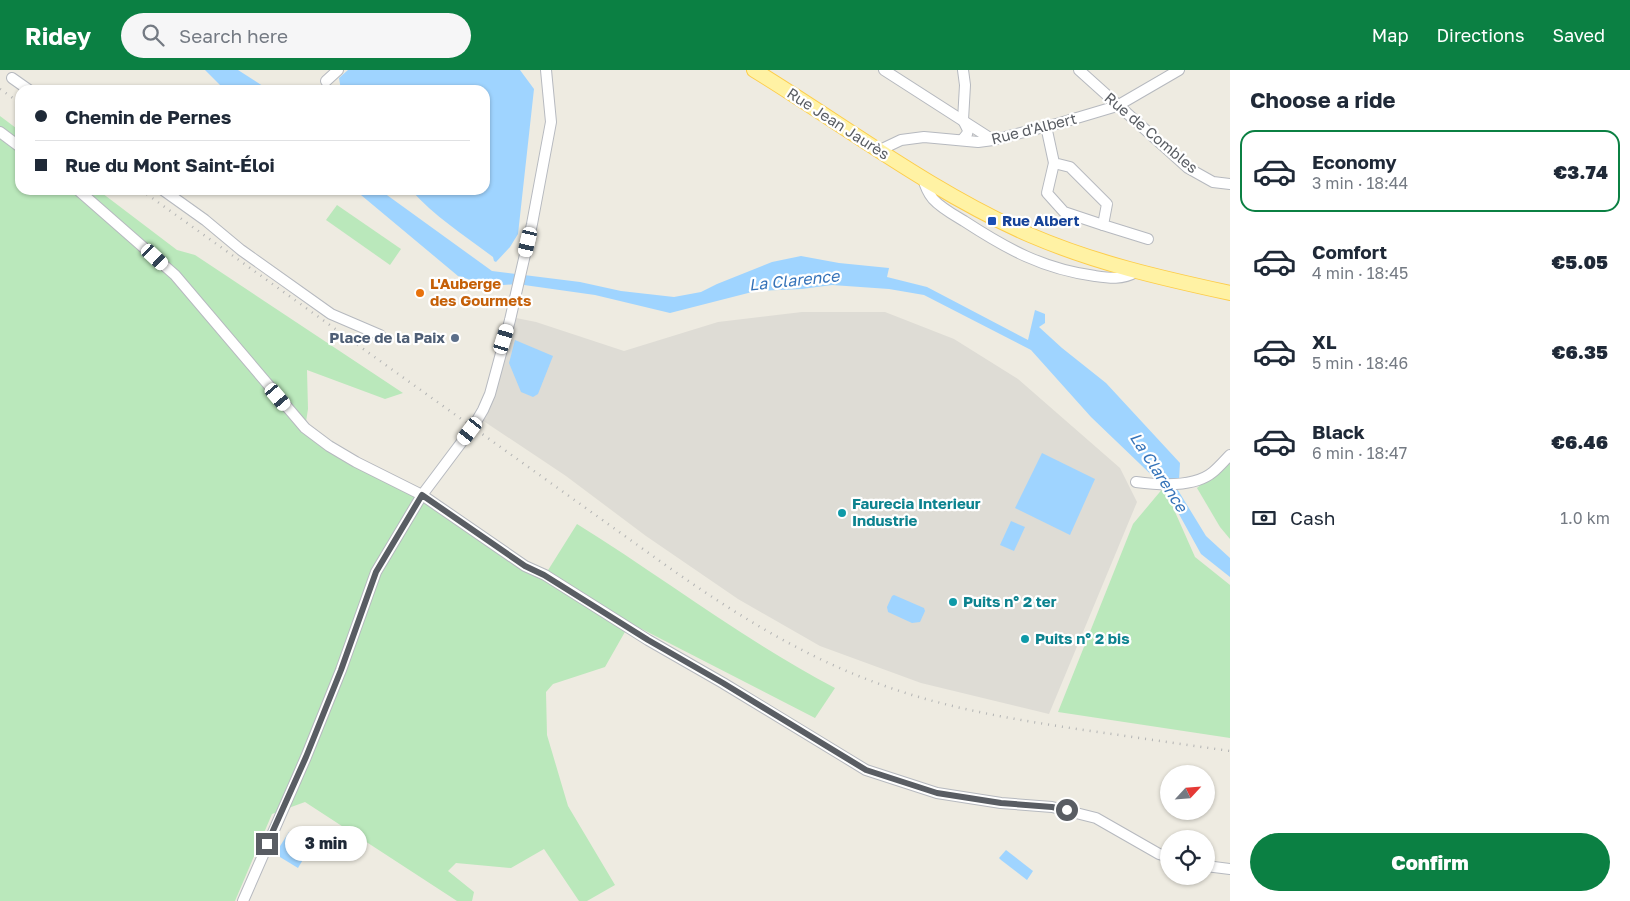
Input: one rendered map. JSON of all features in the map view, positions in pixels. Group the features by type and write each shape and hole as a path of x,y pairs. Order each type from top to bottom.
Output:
{"main road":[{"name":"Rue Jean Jaurès","path":"754,70 923,178 994,218 1063,248 1136,272 1230,293"}],"street":[{"path":"326,81 338,70"},
{"path":"243,901 306,757 341,670 376,572 422,495 484,410 490,394 522,269 551,122 546,73 537,70"},
{"path":"884,70 993,140"},
{"path":"962,140 968,130 963,120 966,85 963,70"},
{"name":"Rue de Combles","path":"1079,70 1188,168 1213,182 1230,184"},
{"name":"Rue d'Albert","path":"880,150 901,140 924,137 978,142 1046,126 1117,106 1179,70"},
{"path":"12,78 21,85"},
{"path":"1046,126 1054,163 1047,193 1064,212 1148,239"},
{"path":"0,132 15,142"},
{"path":"1054,163 1070,167 1107,204 1102,225"},
{"name":"Rue Jean Jaurès","path":"923,178 927,190 934,200 985,235 1038,262 1069,272 1113,279 1128,277 1136,272"},
{"path":"84,195 175,275 305,428 329,446 356,462 422,495 525,566 544,575 648,640 731,687 866,770 937,793 1001,803 1052,807 1096,818 1160,854"},
{"path":"170,195 205,220 241,250 331,314 380,335"},
{"path":"1136,482 1192,483 1212,473 1230,455"},
{"path":"1215,868 1230,870"}],"shaded area":[{"path":"802,312 885,312 954,339 1018,379 1120,468 1137,502 1049,714 921,683 820,646 738,599 646,536 566,476 479,418 510,320 516,318 536,322 624,351 718,322"}],"green space":[{"path":"0,116 15,127 15,195 105,195 177,250 195,255 403,393 385,399 307,370 308,409 305,428 422,495 545,575 577,524 737,630 835,688 815,718 630,623 605,667 553,684 546,692 547,735 568,806 615,885 587,901 579,901 544,849 511,868 456,863 448,871 474,892 472,901 457,901 305,802 272,814 235,901 0,901"},
{"path":"337,205 401,249 390,265 326,220"},
{"path":"1230,460 1230,539 1220,527 1197,488"},
{"path":"1164,487 1195,557 1230,585 1230,738 1058,712 1133,524"}],"water":[{"path":"205,70 238,70 261,85 220,85"},
{"path":"348,70 520,70 534,89 518,234 510,247 496,262 493,257 440,217 416,195 490,195 490,85 340,85 339,78"},
{"name":"La Clarence","path":"361,195 387,195 492,271 580,282 621,291 674,297 701,292 772,262 801,256 839,263 889,268 887,277 927,287 1028,340 1035,310 1045,314 1045,323 1039,327 1106,383 1180,463 1179,480 1176,487 1206,536 1230,558 1230,577 1201,554 1164,487 1091,417 1031,350 924,295 889,289 832,285 802,289 756,291 670,313 595,295 517,284 490,286 458,276"},
{"path":"515,340 553,356 538,394 533,397 521,392 509,363"},
{"path":"1042,453 1095,479 1070,535 1015,508"},
{"path":"1011,521 1025,527 1014,551 1000,545"},
{"path":"894,595 924,608 925,611 920,622 912,623 888,612 887,607"},
{"path":"289,832 311,846 298,868 275,854"},
{"path":"1006,850 1033,871 1027,880 999,858"}],"railway":[{"path":"0,89 15,100"},
{"path":"148,195 664,564 744,617 798,648 826,662 885,686 983,713 1230,751"}],"place":[{"name":"Rue Albert","path":"992,221"},
{"name":"L'Auberge des Gourmets","path":"420,293"},
{"name":"Place de la Paix","path":"455,338"},
{"name":"Faurecia Interieur Industrie","path":"842,513"},
{"name":"Puits n° 2 ter","path":"953,602"},
{"name":"Puits n° 2 bis","path":"1025,639"}],"route":[{"path":"267,844 306,757 341,670 376,572 422,495 525,566 544,575 648,640 866,770 937,793 1001,803 1067,810"}]}
